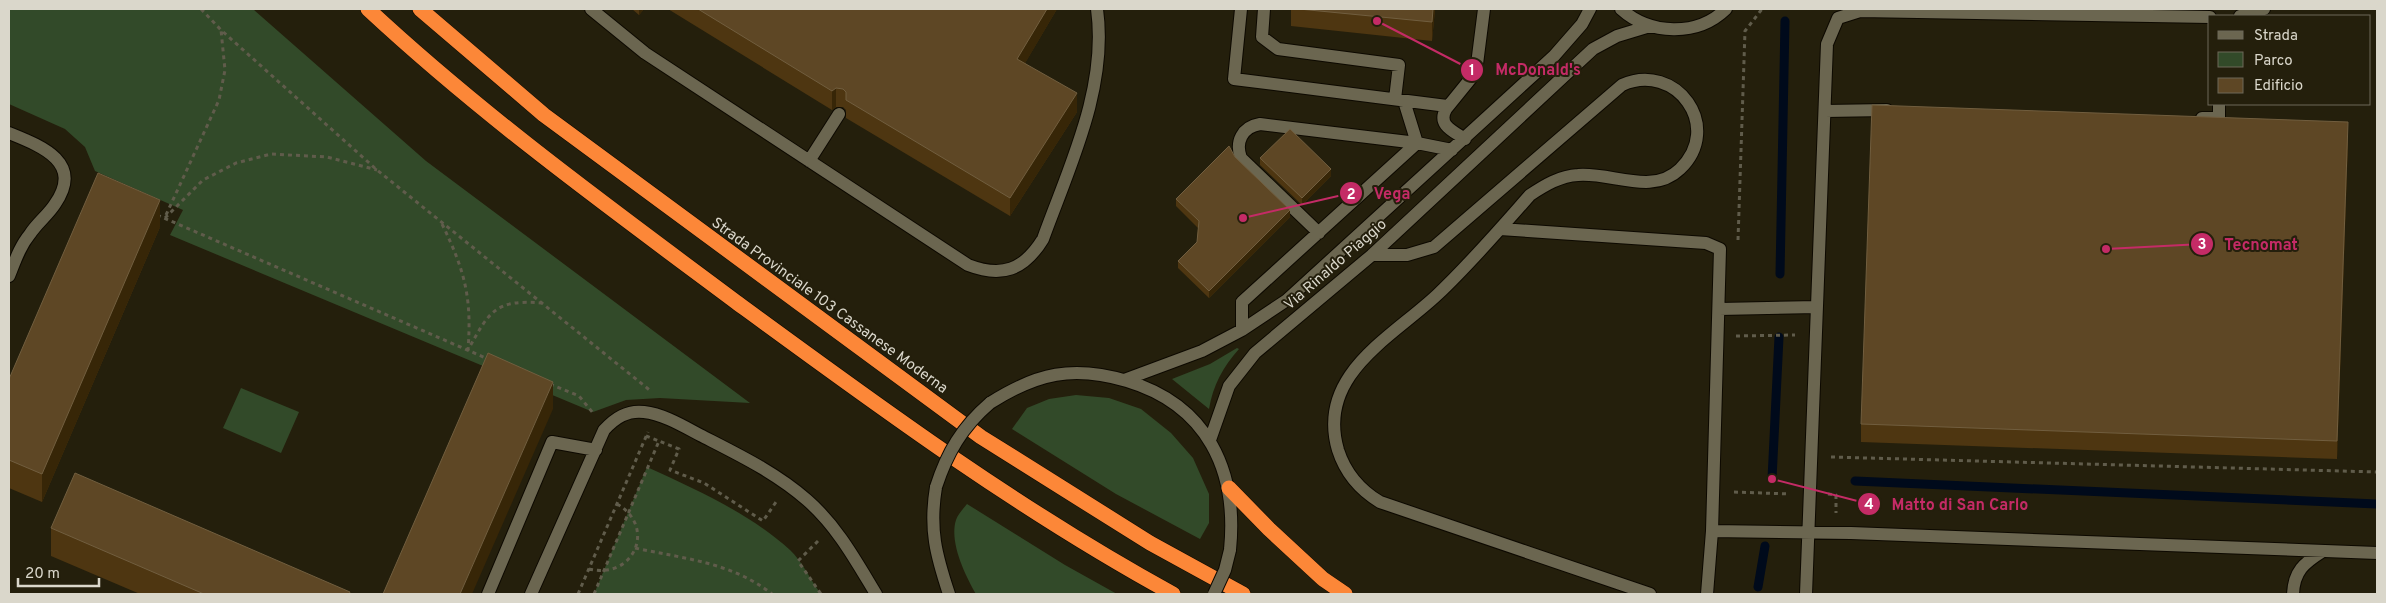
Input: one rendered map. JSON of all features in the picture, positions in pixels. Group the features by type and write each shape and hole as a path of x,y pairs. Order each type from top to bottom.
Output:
{"highway":[{"path":"368,9 446,80 544,159 878,406 953,459 1038,515 1173,594"},
{"name":"Strada Provinciale 103 Cassanese Moderna","path":"420,9 544,115 981,437 1150,543 1243,594"},
{"path":"1229,488 1269,530 1323,579 1346,594"}],"street":[{"path":"591,9 645,54 968,265 996,272 1011,269 1024,263 1034,254 1043,239 1088,114 1096,66 1099,27 1097,9"},
{"path":"1241,9 1234,79 1447,106"},
{"path":"1264,9 1262,37 1278,49 1400,65 1399,100 1417,143"},
{"path":"1465,139 1448,128 1444,123 1443,116 1447,106 1476,72 1484,9"},
{"name":"Via Rinaldo Piaggio","path":"1124,380 1202,351 1242,330 1287,300 1554,56 1582,24 1590,9"},
{"name":"Via Rinaldo Piaggio","path":"1621,9 1629,16 1650,26 1668,30 1687,29 1705,24 1726,9"},
{"path":"2243,15 2264,9"},
{"path":"1806,594 1827,44 1838,18 1860,10 2208,17"},
{"name":"Via Rinaldo Piaggio","path":"1210,440 1229,386 1255,353 1372,255 1593,49 1616,36 1650,26"},
{"path":"1372,255 1407,255 1434,247 1622,85 1636,80 1656,80 1677,90 1688,102 1695,119 1696,140 1688,159 1673,174 1661,180 1648,182 1590,175 1563,177 1545,184 1530,195 1437,294 1353,370 1340,392 1334,430 1340,455 1348,472 1358,485 1372,497 1388,506 1650,594"},
{"path":"2189,117 2219,118 2219,105"},
{"path":"1825,111 1903,110"},
{"path":"809,161 839,114"},
{"path":"1319,233 1241,158 1238,144 1244,132 1254,125 1260,124 1417,143 1452,150"},
{"path":"9,132 56,156 64,172 65,182 54,207 23,244 9,276"},
{"path":"1242,330 1242,302 1417,143"},
{"path":"1500,229 1706,244 1720,249 1712,531 1707,594"},
{"path":"1719,309 1817,307"},
{"path":"949,594 934,546 932,520 936,487 952,447 969,422 990,403 1010,390 1050,375 1096,372 1150,388 1172,401 1210,440 1229,488 1233,516 1230,550 1225,570 1214,594"},
{"path":"531,594 604,430 624,414 644,412 655,414 681,425 779,478 807,500 844,542 876,594"},
{"path":"488,594 552,442 596,450"},
{"path":"1712,531 1808,531 2377,554"},
{"path":"2293,594 2294,581 2304,564 2322,551"}],"path":[{"path":"201,9 221,30 377,170 660,398 646,436 578,594"},
{"path":"1737,248 1745,31 1762,9"},
{"path":"165,218 219,100 225,70 221,30"},
{"path":"165,218 203,180 236,163 271,154 326,157 377,170"},
{"path":"149,211 493,361"},
{"path":"441,222 457,255 469,301 471,317 468,350"},
{"path":"468,350 481,326 500,308 508,303 518,301 542,303"},
{"path":"1734,346 1735,308"},
{"path":"1734,336 1816,334"},
{"path":"545,382 579,396 604,430"},
{"path":"646,436 678,449 670,470 704,484 763,520 776,502 782,507"},
{"path":"594,594 659,441"},
{"path":"1811,456 2377,472"},
{"path":"1730,488 1737,494 1836,495 1836,514 1846,515"},
{"path":"589,569 604,571 617,568 626,562 635,548 637,529 629,513 617,504"},
{"path":"814,535 819,540 798,561 820,594"},
{"path":"635,548 729,568 754,580 772,594"}],"green space":[{"path":"9,9 253,9 426,161 750,403 660,398 626,400 593,412 170,235 183,210 95,171 85,147 65,129 9,104"},
{"path":"1237,348 1239,349 1228,363 1216,384 1209,409 1172,379 1210,364"},
{"path":"241,388 299,412 281,453 223,428"},
{"path":"1076,395 1109,398 1141,409 1171,433 1193,458 1209,494 1209,523 1200,539 1116,494 1012,429 1027,408 1049,399"},
{"path":"647,467 722,503 774,537 790,550 821,594 594,594"},
{"path":"967,504 1065,565 1117,594 976,594 959,558 954,529 956,520"}],"building":[{"path":"698,9 1047,9 1017,59 1077,93 1010,198 846,100 846,92 843,89 836,88 832,91"},
{"path":"1299,9 1433,9 1432,22"},
{"path":"1872,105 2348,122 2337,441 1861,424"},
{"path":"1290,129 1331,169 1302,198 1260,158"},
{"path":"1229,146 1235,157 1290,210 1209,291 1178,261 1197,242 1199,221 1176,199"},
{"path":"98,173 160,200 42,474 9,460 9,379"},
{"path":"488,353 553,382 460,594 383,594"},
{"path":"75,473 350,592 349,594 204,594 51,528"}],"waterway":[{"path":"1780,274 1785,21"},
{"path":"1772,479 1779,337"},
{"path":"1855,481 2377,504"},
{"path":"1758,587 1765,546"}],"place":[{"name":"McDonald's","path":"1377,21"},
{"name":"Vega","path":"1243,218"},
{"name":"Tecnomat","path":"2106,249"},
{"name":"Matto di San Carlo","path":"1772,479"}]}
